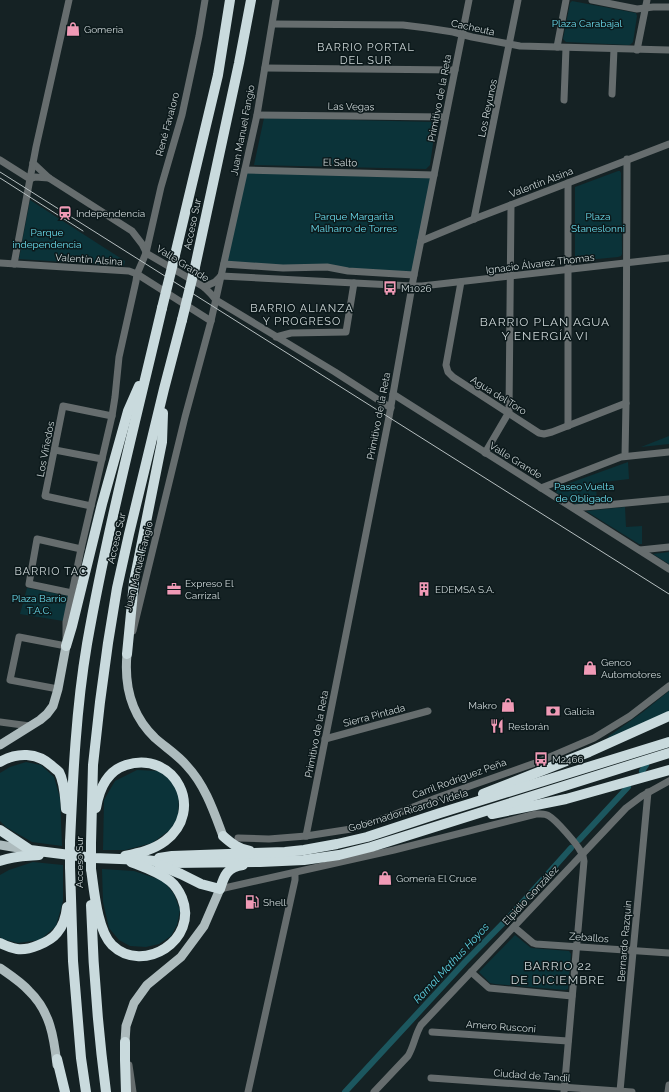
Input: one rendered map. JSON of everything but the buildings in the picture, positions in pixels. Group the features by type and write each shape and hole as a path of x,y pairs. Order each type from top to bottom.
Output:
{"highway":[{"name":"Acceso Sur","path":"86,1092 81,1058 73,961 70,842 73,768 87,644 110,532 149,362 218,75 230,0"},
{"name":"Acceso Sur","path":"106,1092 92,951 92,788 100,702 117,588 164,389 196,267 251,0"},
{"path":"66,646 102,504 128,412 149,362"},
{"path":"127,654 134,582 162,442 164,389"},
{"path":"440,813 498,787 557,766 669,716"},
{"name":"Gobernador Ricardo Videla","path":"53,854 126,860 146,860 172,856 304,860 339,855 372,847 443,824 669,742"},
{"name":"Gobernador Ricardo Videla","path":"260,858 367,837 440,813 669,753"},
{"path":"0,762 6,758 17,755 29,755 40,758 59,772 65,793 70,842"},
{"path":"91,843 98,796 110,775 120,766 140,762 152,763 171,774 182,789 184,799 182,819 177,829 164,842 143,852 108,859"},
{"path":"443,824 566,799 669,770"},
{"path":"0,830 30,850 53,854"},
{"path":"223,836 232,844 260,858"},
{"path":"0,862 6,858 17,856 53,854"},
{"path":"146,860 201,884 220,889 224,876 230,870 239,865 260,858"},
{"path":"91,869 99,919 103,931 112,945 122,952 136,956 153,954 165,949 175,940 183,928 185,916 184,904 178,890 164,876 126,860"},
{"path":"0,943 6,947 19,950 33,947 47,941 56,934 64,921 70,868"},
{"path":"125,1042 126,1092"},
{"path":"57,1059 65,1092"}],"main road":[{"path":"0,745 44,717 53,706 58,689 66,646"},
{"name":"Juan Manuel Fangio","path":"127,654 126,667 128,691 135,712 154,737 182,761 192,772 206,794 223,836"},
{"path":"0,845 30,850"},
{"path":"125,1042 126,1026 134,1004 146,985 181,957 204,926 220,889"},
{"path":"0,968 29,990 39,1001 46,1014 51,1027 61,1092"}],"street":[{"path":"14,264 33,163 69,0"},
{"name":"René Favaloro","path":"66,646 66,622 81,549 112,416 119,357 137,274 146,252 161,187 182,115 205,0"},
{"name":"Juan Manuel Fangio","path":"127,654 185,417 212,321 257,115 276,0"},
{"name":"Primitivo de la Reta","path":"306,836 391,408 414,275 469,0"},
{"name":"Los Reyunos","path":"474,219 518,0"},
{"path":"557,47 566,0"},
{"path":"592,0 637,9 669,7"},
{"path":"637,50 647,0"},
{"name":"Cacheuta","path":"273,24 403,25 427,28 510,44 566,48 669,50"},
{"path":"564,100 566,48"},
{"path":"612,94 614,49"},
{"path":"265,68 455,70"},
{"name":"Las Vegas","path":"257,115 445,117"},
{"name":"Valentín Alsina","path":"421,241 568,182 669,144"},
{"path":"0,160 30,179"},
{"path":"625,456 627,160"},
{"path":"33,163 49,178 132,231 144,234 150,233"},
{"name":"El Salto","path":"245,170 434,175"},
{"path":"30,179 35,177 49,178"},
{"path":"568,182 568,426"},
{"path":"485,452 509,412 511,205"},
{"path":"132,231 146,252"},
{"name":"Valle Grande","path":"146,252 204,288 216,300 335,372 391,408"},
{"name":"Ignacio Álvarez Thomas","path":"412,286 462,282 669,258"},
{"name":"Valentín Alsina","path":"0,263 129,271 137,274 212,321"},
{"path":"224,264 283,268 327,267 414,275"},
{"path":"204,288 215,282 221,276 412,286"},
{"name":"Agua del Toro","path":"462,282 446,365 448,372 453,378 542,434 548,434 626,403"},
{"path":"276,337 291,333 346,332 354,283"},
{"name":"Valle Grande","path":"393,394 669,569"},
{"name":"Los Viñedos","path":"91,506 45,496 64,406 112,416"},
{"path":"55,450 102,459"},
{"path":"541,488 617,458 669,452"},
{"path":"574,508 669,499"},
{"path":"72,593 29,584 37,539 81,549"},
{"path":"640,550 669,547"},
{"path":"58,689 10,680 19,637 66,646"},
{"name":"Carril Rodríguez Peña","path":"238,838 268,839 306,836 351,829 388,818 436,798 538,762 594,738 630,716 669,686"},
{"name":"Sierra Pintada","path":"326,739 428,711"},
{"path":"0,722 30,726"},
{"name":"Elpidio González","path":"374,1092 408,1056 421,1025 582,853 626,808 648,792 669,781"},
{"name":"Bernardo Razquin","path":"620,1091 648,792"},
{"path":"220,889 402,848 536,814 544,814 549,816 582,853 584,864 564,1089"},
{"path":"248,1092 296,872"},
{"name":"Zeballos","path":"514,927 533,943 669,953"},
{"path":"471,972 489,988 572,996"},
{"name":"Amero Rusconi","path":"432,1032 568,1041"},
{"path":"125,1042 133,1092"},
{"name":"Ciudad de Tandil","path":"431,1078 564,1089 632,1092"},
{"path":"668,1092 669,1085"}],"green space":[{"name":"Plaza Carabajal","path":"572,1 636,13 637,16 633,42 629,45 566,42 563,39 570,3"},
{"path":"264,118 436,122 430,165 426,169 254,165"},
{"name":"Parque Margarita Malharro de Torres","path":"245,170 434,175 414,275 224,264"},
{"name":"Plaza Staneslonni","path":"618,171 621,173 622,254 618,257 576,261 575,187"},
{"name":"Parque independencia","path":"30,200 125,261 124,266 19,259"},
{"path":"669,436 669,444 641,447"},
{"name":"Paseo Vuelta de Obligado","path":"628,462 629,479 596,483 597,503 577,505 555,491 556,488"},
{"name":"Paseo Vuelta de Obligado","path":"625,507 626,527 642,526 642,544 639,544 586,511"},
{"path":"669,552 669,564 653,554"},
{"name":"Plaza Barrio T.A.C.","path":"27,588 69,596 63,621 20,614"},
{"path":"669,691 669,712 605,742 609,736"},
{"path":"26,762 41,765 54,777 60,798 62,846 32,842 6,827 0,821 0,773 10,767"},
{"path":"137,770 159,771 173,782 179,794 178,818 170,830 152,843 125,850 103,850 104,800 115,781"},
{"path":"33,862 63,865 63,901 56,926 40,940 18,943 2,939 0,937 0,875 9,870"},
{"path":"102,869 134,871 164,881 174,894 180,910 177,925 171,936 159,944 146,947 130,946 119,940 109,928 103,902"},
{"path":"515,935 531,948 569,951 571,954 568,989 565,990 495,984 490,983 479,972"}],"waterway":[{"name":"Ramal Mathus Hoyos","path":"642,771 646,765"},
{"name":"Ramal Mathus Hoyos","path":"579,840 628,787"},
{"name":"Ramal Mathus Hoyos","path":"345,1092 465,962 512,914 571,848"}],"tram line":[{"path":"0,172 669,594"},
{"path":"0,178 83,231"}],"place":[{"name":"Gomeria","path":"73,29"},
{"name":"Independencia","path":"65,213"},
{"name":"M1026","path":"390,288"},
{"name":"Expreso El Carrizal","path":"174,589"},
{"name":"EDEMSA S.A.","path":"424,589"},
{"name":"Genco Automotores","path":"590,668"},
{"name":"Makro","path":"508,705"},
{"name":"Galicia","path":"553,711"},
{"name":"Restorán","path":"497,726"},
{"name":"M2466","path":"541,759"},
{"name":"Gomería El Cruce","path":"385,878"},
{"name":"Shell","path":"252,902"}],"district":[{"name":"BARRIO PORTAL DEL SUR","path":"366,53"},
{"name":"BARRIO ALIANZA Y PROGRESO","path":"302,314"},
{"name":"BARRIO PLAN AGUA Y ENERGÍA VI","path":"545,329"},
{"name":"BARRIO TAC","path":"51,571"},
{"name":"BARRIO 22 DE DICIEMBRE","path":"558,973"}]}
